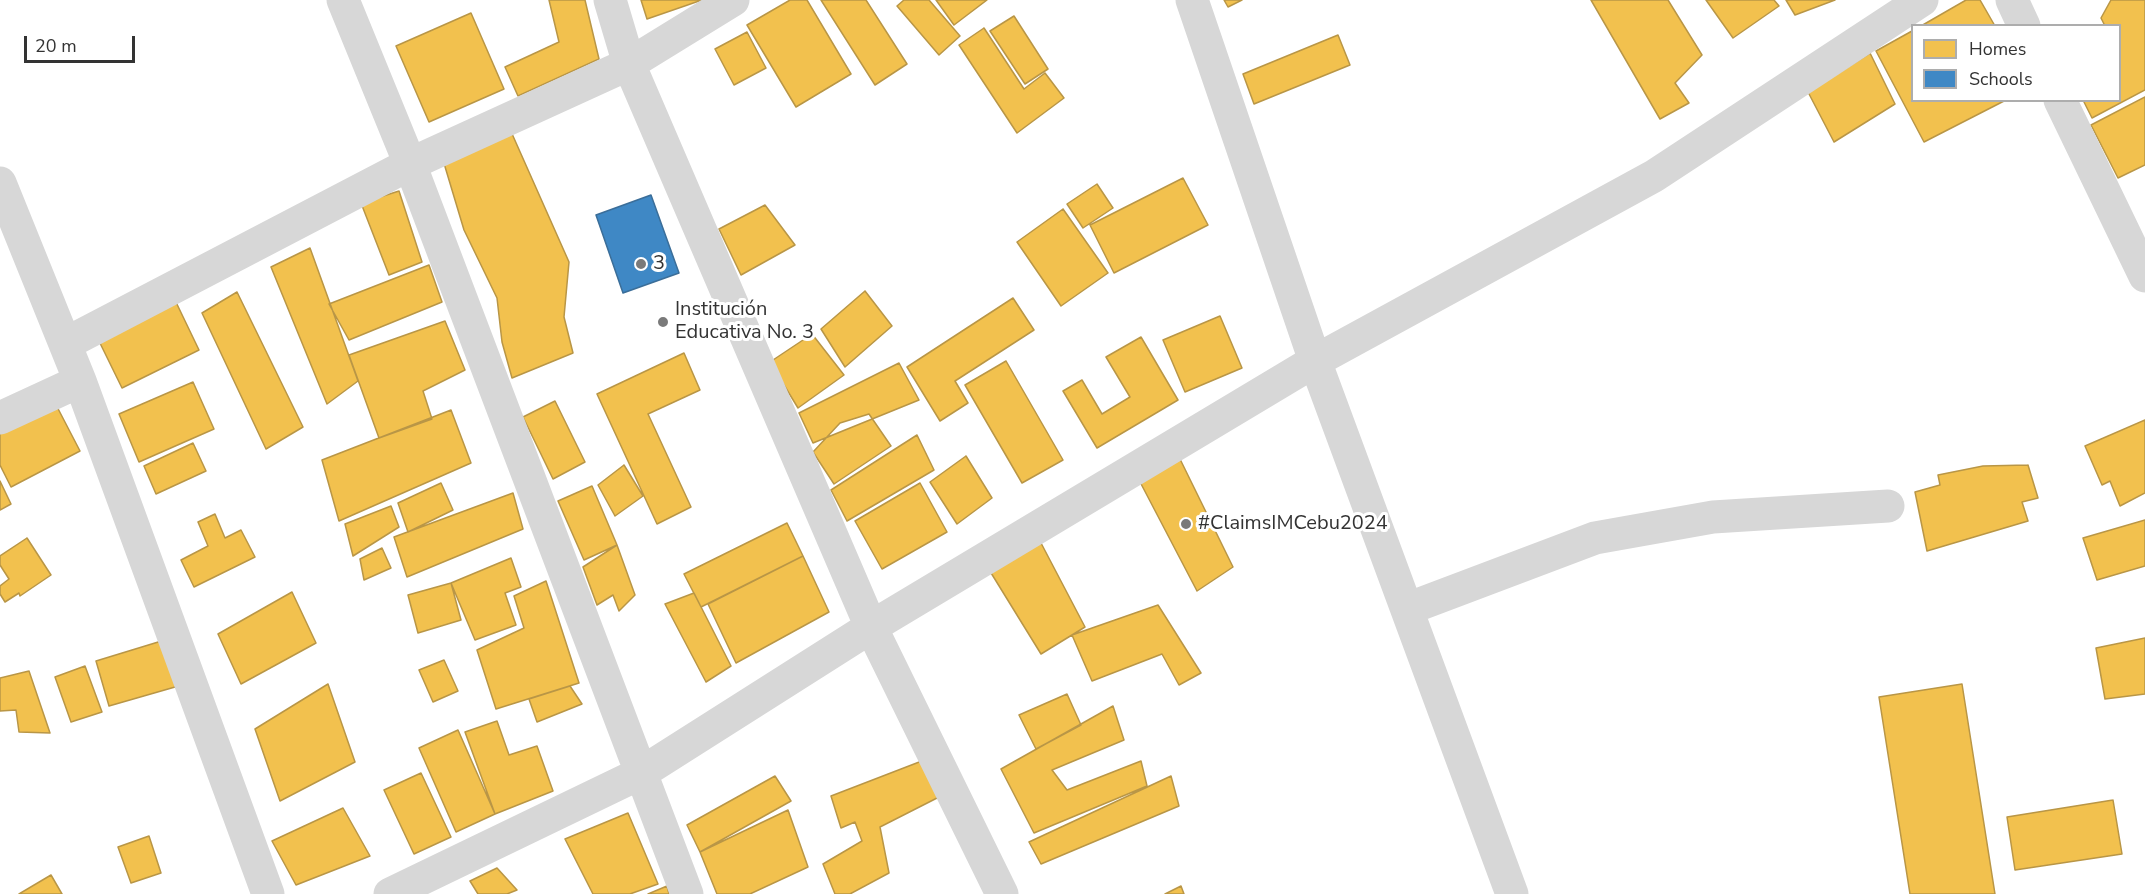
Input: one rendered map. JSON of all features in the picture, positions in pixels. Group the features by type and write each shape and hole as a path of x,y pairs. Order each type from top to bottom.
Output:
{"street":[{"path":"344,0 410,164 687,894"},
{"path":"610,0 629,64 871,627 1002,894"},
{"path":"65,344 410,164 629,64 733,0"},
{"path":"1192,0 1315,361 1512,894"},
{"path":"390,894 641,773 871,627 1315,361 1654,176 1922,0"},
{"path":"2012,0 2023,24"},
{"path":"2061,102 2145,276"},
{"path":"0,183 80,381 268,894"},
{"path":"0,418 80,381"},
{"path":"1407,609 1596,538 1713,517 1888,506"}],"building: Homes":[{"path":"549,0 585,0 599,59 518,96 505,67 559,42"},
{"path":"641,0 702,0 647,19"},
{"path":"790,0 807,0 851,74 796,107 747,25"},
{"path":"821,0 866,0 907,64 875,85"},
{"path":"904,0 929,0 960,36 939,55 897,6"},
{"path":"936,0 987,0 954,25"},
{"path":"1224,0 1242,0 1228,7"},
{"path":"1591,0 1668,0 1702,55 1675,83 1689,103 1660,119"},
{"path":"1706,0 1774,0 1779,6 1733,38"},
{"path":"1786,0 1835,0 1795,15"},
{"path":"1966,0 1980,0 1994,24 1924,24"},
{"path":"2111,0 2145,0 2145,90 2092,118 2084,102 2121,102 2121,24 2104,24 2101,18"},
{"path":"471,13 504,89 429,122 396,46"},
{"path":"1014,16 1048,69 1025,84 990,31"},
{"path":"984,28 1024,89 1045,73 1064,98 1017,133 959,45"},
{"path":"747,32 766,68 734,85 715,49"},
{"path":"1911,32 1911,102 2002,102 1924,142 1876,51"},
{"path":"1338,35 1350,65 1254,104 1243,74"},
{"path":"1870,53 1895,104 1834,142 1808,92"},
{"path":"2145,97 2145,165 2118,178 2091,125"},
{"path":"509,127 569,262 564,317 573,353 512,378 502,342 497,298 464,230 440,150"},
{"path":"1183,178 1208,225 1114,273 1090,225"},
{"path":"1097,184 1113,208 1083,228 1067,204"},
{"path":"399,191 422,262 389,275 361,203"},
{"path":"765,205 795,245 741,275 719,229"},
{"path":"1063,209 1108,273 1061,306 1017,242"},
{"path":"310,248 358,381 327,404 271,267"},
{"path":"429,265 442,302 349,340 329,304"},
{"path":"865,291 892,326 845,367 821,329"},
{"path":"237,292 303,427 266,449 202,313"},
{"path":"174,298 199,350 122,388 97,337"},
{"path":"1013,298 1034,330 955,381 968,403 940,421 907,367"},
{"path":"1220,316 1242,368 1185,392 1163,340"},
{"path":"445,321 465,370 423,391 432,419 379,438 349,355"},
{"path":"812,334 844,375 798,408 770,362"},
{"path":"1141,337 1178,400 1097,448 1063,391 1082,380 1102,414 1130,397 1106,357"},
{"path":"684,353 700,390 648,414 691,507 657,524 597,394"},
{"path":"1006,361 1063,460 1022,483 965,385"},
{"path":"899,363 919,400 813,443 799,413"},
{"path":"193,382 214,429 139,462 119,414"},
{"path":"53,399 80,451 11,487 0,465 0,427"},
{"path":"555,401 585,462 553,479 523,417"},
{"path":"451,410 471,463 339,521 322,460"},
{"path":"869,414 891,446 834,484 813,452 840,423"},
{"path":"2145,420 2145,493 2120,506 2110,481 2102,485 2085,446"},
{"path":"917,435 934,470 847,521 831,490"},
{"path":"193,443 206,471 156,494 144,466"},
{"path":"966,456 992,498 957,524 930,482"},
{"name":"#ClaimsIMCebu2024","path":"1179,457 1233,567 1197,591 1139,480"},
{"path":"624,465 643,496 615,516 598,485"},
{"path":"2028,465 2038,498 2022,502 2028,521 1927,551 1915,492 1940,485 1938,475 1983,466"},
{"path":"0,481 11,504 0,510"},
{"path":"441,483 453,510 408,532 398,503"},
{"path":"920,483 947,532 882,569 855,521"},
{"path":"592,486 617,545 584,560 558,501"},
{"path":"513,493 523,529 407,577 394,537"},
{"path":"391,506 399,527 353,556 345,524"},
{"path":"215,514 225,538 241,530 255,557 194,587 181,560 208,546 198,522"},
{"path":"2145,520 2145,566 2097,580 2083,538"},
{"path":"787,523 803,556 701,607 684,574"},
{"path":"27,538 51,575 20,596 19,593 5,602 0,594 0,586 9,579 0,565 0,556"},
{"path":"1041,543 1085,627 1041,654 988,568"},
{"path":"617,545 635,595 619,611 613,595 597,605 583,567"},
{"path":"382,548 391,568 364,580 360,559"},
{"path":"803,556 829,612 736,663 708,604"},
{"path":"511,558 521,587 505,593 516,625 475,640 451,583"},
{"path":"546,581 579,683 496,709 477,650 524,628 514,596"},
{"path":"451,583 461,620 418,633 408,595"},
{"path":"292,592 316,643 241,684 218,634"},
{"path":"694,593 731,666 706,682 665,604"},
{"path":"1158,605 1201,673 1179,685 1162,654 1092,681 1072,635"},
{"path":"2145,638 2145,694 2105,699 2096,648"},
{"path":"168,639 182,685 109,706 96,661"},
{"path":"444,660 458,691 433,702 419,670"},
{"path":"85,666 102,712 71,722 55,677"},
{"path":"29,671 50,733 19,732 16,710 0,711 0,678"},
{"path":"328,684 355,762 280,801 255,729"},
{"path":"1962,684 1995,894 1910,894 1879,697"},
{"path":"570,686 582,704 537,722 529,699"},
{"path":"1067,694 1081,725 1036,749 1019,715"},
{"path":"1113,706 1124,740 1052,770 1067,790 1141,761 1147,786 1034,833 1001,769"},
{"path":"497,721 509,755 537,746 553,791 495,814 465,732"},
{"path":"458,730 495,814 456,832 419,748"},
{"path":"927,759 941,796 880,827 889,873 850,894 835,894 823,864 862,841 855,822 841,828 831,796"},
{"path":"421,773 451,837 414,854 384,790"},
{"path":"775,776 791,801 700,852 687,825"},
{"path":"1171,776 1179,806 1041,864 1029,842"},
{"path":"2113,800 2122,854 2015,870 2007,817"},
{"path":"343,808 370,856 296,885 272,841"},
{"path":"788,810 808,867 750,894 717,894 700,852"},
{"path":"628,813 658,884 630,894 593,894 565,839"},
{"path":"149,836 161,873 131,883 118,847"},
{"path":"497,868 517,890 507,894 478,894 470,881"},
{"path":"51,875 62,894 19,894"},
{"path":"667,886 669,894 648,894"},
{"path":"1181,886 1184,894 1165,894"}],"building: Schools":[{"path":"651,195 679,273 623,293 596,215"}],"place":[{"name":"3","path":"641,264"},
{"name":"Institución Educativa No. 3","path":"663,322"},
{"name":"#ClaimsIMCebu2024","path":"1186,524"}]}
